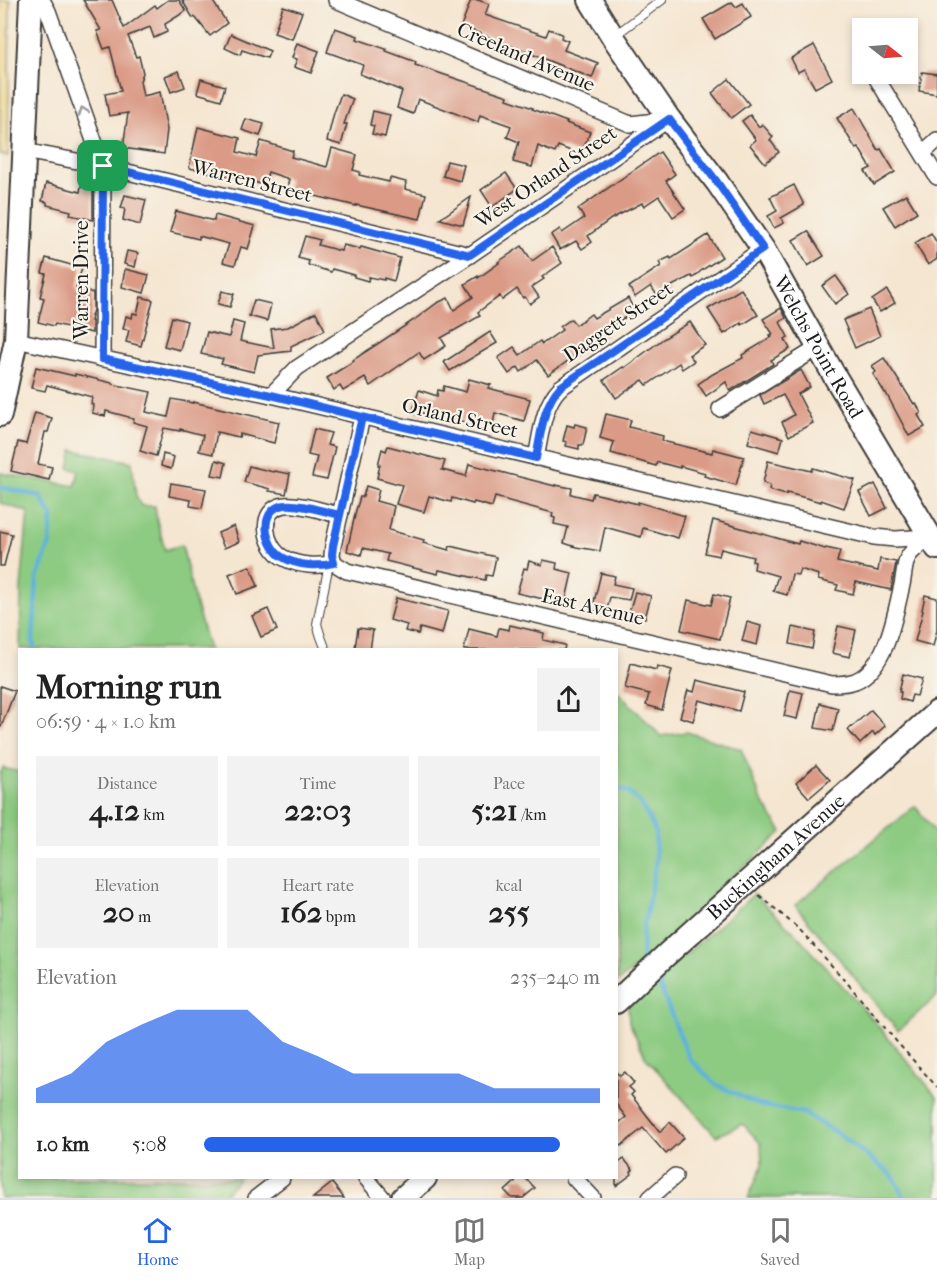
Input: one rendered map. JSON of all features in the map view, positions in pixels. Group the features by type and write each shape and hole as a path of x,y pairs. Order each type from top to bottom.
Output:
{"main road":[{"path":"0,415 16,340 31,0"},
{"name":"Welchs Point Road","path":"591,0 613,37 669,119 717,182 763,249 819,348 935,539"},
{"name":"Buckingham Avenue","path":"618,1000 937,712"},
{"path":"403,1198 424,1179"}],"street":[{"name":"Warren Drive","path":"42,0 48,11 103,166 102,359"},
{"name":"Creeland Avenue","path":"336,0 630,124 669,119"},
{"path":"880,84 937,177"},
{"name":"West Orland Street","path":"271,395 297,368 470,255 669,119"},
{"path":"923,153 937,140"},
{"name":"Warren Street","path":"24,151 103,166 470,255"},
{"name":"Daggett Street","path":"536,458 548,404 560,387 763,249"},
{"name":"Orland Street","path":"16,340 271,395 874,537 935,539"},
{"path":"720,409 819,348"},
{"path":"340,515 288,504 277,506 270,512 267,520 269,542 282,558 310,565 332,564 333,546 340,515 362,417"},
{"name":"East Avenue","path":"332,564 347,572 832,684 845,684 861,678 880,656 894,620 908,557 935,539"},
{"path":"650,1198 675,1176"},
{"path":"256,1198 281,1179"},
{"path":"367,1179 383,1198"},
{"path":"575,1179 592,1198"}],"lane":[{"path":"613,37 662,0"},
{"path":"325,648 317,624 332,564"}],"path":[{"path":"760,896 800,930 937,1086"}],"green space":[{"path":"73,450 132,462 136,496 141,506 155,506 165,550 182,545 209,648 20,648 21,588 28,512 0,503 0,473 75,486 79,471 69,468"},
{"path":"618,692 661,736 687,732 741,749 762,801 782,832 618,981"},
{"path":"3,768 18,772 18,1179 238,1179 221,1198 0,1198 0,774"},
{"path":"915,806 937,835 937,996 898,1031 795,905"},
{"path":"754,894 798,936 881,1029 937,1097 937,1198 748,1198 762,1166 761,1144 743,1124 716,1136 646,1058 629,1022 628,1007"}],"sand":[{"path":"0,0 10,0 8,156 0,154"}],"building":[{"path":"83,0 112,0 124,28 155,5 157,8 168,0 179,0 186,11 165,24 167,32 154,38 150,27 128,36 136,57 139,56 143,73 140,81 143,96 160,92 167,130 164,154 123,148 128,113 109,116 105,94 121,91 110,47 104,49 97,31 101,30"},
{"path":"182,0 212,0 227,23 210,36 195,17 193,18"},
{"path":"471,0 489,4 485,15 546,36 549,29 562,34 561,38 568,41 564,50 598,63 592,78 461,26"},
{"path":"732,2 736,7 743,3 751,17 715,39 703,19"},
{"path":"283,6 302,12 292,39 274,33"},
{"path":"335,28 416,62 415,65 508,96 507,99 590,132 581,155 558,146 555,153 538,146 532,167 513,162 519,142 507,137 511,126 480,115 478,122 418,99 413,114 397,108 402,91 360,74 363,65 327,52"},
{"path":"231,34 270,51 267,58 242,50 240,55 225,48"},
{"path":"297,43 319,51 311,73 294,67 297,59 292,58"},
{"path":"814,45 832,79 815,88 804,69 798,72 791,58"},
{"path":"179,71 185,87 171,92 165,76"},
{"path":"922,72 937,74 937,94 919,91"},
{"path":"201,79 225,86 221,100 197,93"},
{"path":"729,79 749,104 731,118 712,93"},
{"path":"341,94 353,99 344,124 347,124 341,145 327,141"},
{"path":"854,108 878,150 881,149 895,172 874,185 865,171 871,168 837,118"},
{"path":"373,111 390,115 385,137 372,134 374,126 370,125"},
{"path":"750,115 759,127 762,124 773,137 770,140 779,152 765,163 750,145 756,140 742,121"},
{"path":"246,119 264,124 260,136 242,130"},
{"path":"198,127 240,138 237,152 256,157 261,141 293,151 291,157 327,167 332,148 357,155 353,170 360,172 359,175 389,182 390,178 406,182 405,189 426,194 420,219 287,189 289,179 268,172 264,185 231,175 231,177 189,168"},
{"path":"660,152 675,174 666,181 685,209 673,217 659,196 644,206 642,203 611,219 588,236 592,242 582,249 576,241 560,250 551,235 560,229 562,233 584,218 578,209"},
{"path":"447,161 464,165 460,181 443,176"},
{"path":"506,173 517,189 492,207 481,190"},
{"path":"46,183 80,192 81,186 93,188 93,220 70,215 71,211 47,205 47,202 42,201"},
{"path":"794,185 804,205 781,218 784,223 774,228 768,216 777,211 770,197"},
{"path":"906,194 917,212 895,226 883,207"},
{"path":"125,195 146,200 140,225 123,220 125,209 121,208"},
{"path":"471,197 463,225 440,219"},
{"path":"176,211 214,221 215,215 255,226 248,249 241,247 235,265 223,262 229,244 199,236 199,239 170,232"},
{"path":"808,231 824,256 808,266 793,240"},
{"path":"931,233 937,243 937,259 928,265 915,243"},
{"path":"708,235 722,257 693,278 691,276 668,288 671,293 660,300 651,286 635,297 629,287 661,266 659,262 670,257 671,259"},
{"path":"305,236 320,240 318,245 341,251 343,245 360,249 361,247 400,258 394,281 369,277 368,281 332,269 331,272 308,265 309,261 298,258"},
{"path":"522,246 532,261 552,247 562,263 532,287 539,297 530,304 517,289 502,300 500,296 478,312 480,316 441,338 446,346 424,360 419,352 370,386 365,378 343,391 340,386 334,390 327,378 437,303 448,298 454,310 473,297 465,284 478,276 478,278"},
{"path":"127,251 138,253 135,267 124,264"},
{"path":"46,258 82,268 76,288 93,293 92,333 38,322 44,298 40,297 46,274 42,273"},
{"path":"125,269 149,275 144,293 122,287"},
{"path":"836,276 849,294 835,304 822,286"},
{"path":"741,289 758,315 724,334 708,309"},
{"path":"887,290 895,303 880,312 872,300"},
{"path":"222,291 234,294 230,307 218,304"},
{"path":"141,297 153,300 141,346 126,342 129,330 123,329 126,316 132,318 133,313 137,314"},
{"path":"628,298 635,312 603,330 606,334 548,375 537,360 521,372 518,367 509,374 498,358 514,347 520,355 540,341 542,344 562,330 560,327 571,319 576,325 591,314 594,318"},
{"path":"254,300 271,304 267,321 249,316"},
{"path":"781,308 786,318 780,322 788,337 785,339 790,349 771,360 773,364 730,391 726,382 706,396 698,384 743,358 742,355 772,337 770,335 773,334 763,319"},
{"path":"869,309 880,336 855,348 843,320"},
{"path":"316,312 325,330 291,346 291,351 258,355 254,372 221,364 223,359 201,354 207,332 229,337 233,321 244,324 240,341 274,348 271,329 288,327"},
{"path":"172,317 187,321 180,350 164,346"},
{"path":"690,322 705,345 689,355 694,361 682,369 679,363 647,385 643,380 616,398 604,380"},
{"path":"490,332 497,343 450,371 444,362"},
{"path":"884,358 921,413 918,415 925,427 909,436 873,374 876,372 872,366"},
{"path":"36,367 151,392 146,412 168,417 172,399 279,422 274,443 240,434 239,437 217,432 213,454 199,451 203,435 180,429 180,431 164,428 156,456 140,451 147,426 133,422 134,419 129,417 106,411 105,416 92,413 92,397 47,385 45,391 31,388"},
{"path":"801,370 810,387 798,394 813,423 789,436 782,422 794,415 783,395 764,404 760,395"},
{"path":"469,379 491,385 488,388 530,399 524,421 495,413 493,424 474,419 472,424 413,411 419,390 437,396 438,390 443,391 444,386 466,392"},
{"path":"35,413 52,418 48,432 45,432 38,464 52,467 49,480 11,471 18,442 26,444"},
{"path":"606,414 631,420 629,427 663,436 662,441 712,453 713,449 744,457 736,485 680,466 680,468 657,462 656,466 611,453 614,442 600,438"},
{"path":"575,424 587,427 583,445 579,445 579,449 566,446 567,442 563,441 567,425 574,427"},
{"path":"314,429 331,433 327,445 335,447 327,480 312,477 317,457 308,455"},
{"path":"752,429 783,438 779,452 748,443"},
{"path":"388,446 445,461 442,470 466,476 469,464 555,486 572,488 571,494 591,499 593,493 638,504 638,502 685,516 678,538 643,528 641,537 605,527 600,551 564,543 568,527 554,524 553,513 495,497 492,507 452,498 451,502 429,496 424,512 396,504 402,485 377,478 382,449 386,451"},
{"path":"163,454 174,457 171,469 161,466"},
{"path":"216,460 226,463 223,477 212,475"},
{"path":"768,461 812,471 813,468 855,480 844,508 821,500 821,502 769,490 770,485 763,483"},
{"path":"249,466 290,474 286,494 244,482"},
{"path":"171,483 206,489 202,508 190,506 191,500 169,496"},
{"path":"875,484 887,508 871,516 859,492"},
{"path":"366,486 379,490 376,501 394,506 389,530 449,550 450,546 496,557 492,576 486,575 485,580 439,570 438,574 386,561 388,554 363,548 361,555 347,551 356,510"},
{"path":"713,520 798,544 799,541 840,551 837,562 878,571 880,559 896,562 891,590 856,582 853,594 836,590 838,585 818,580 819,575 800,569 798,575 792,574 787,595 773,591 778,576 754,569 753,557 721,549 719,556 705,553"},
{"path":"234,526 239,542 224,548 218,533"},
{"path":"0,531 12,534 4,566 0,566"},
{"path":"543,560 557,563 556,569 572,573 565,604 517,593 524,568 527,569 529,561 542,565"},
{"path":"250,566 258,586 237,594 229,574"},
{"path":"601,573 615,576 613,584 632,588 629,600 610,597 606,614 592,610"},
{"path":"635,592 651,596 645,618 629,613"},
{"path":"714,594 730,598 720,639 681,630 688,600 711,605"},
{"path":"925,595 937,598 937,630 933,646 915,641"},
{"path":"396,598 448,611 442,634 420,628 418,634 405,631 407,625 390,620"},
{"path":"268,609 277,630 261,637 252,616"},
{"path":"747,622 761,626 757,645 742,641"},
{"path":"510,625 544,633 543,640 565,645 564,648 464,648 469,629 497,636 499,628 509,630"},
{"path":"838,626 856,630 850,657 832,653"},
{"path":"793,627 815,632 812,649 790,644"},
{"path":"358,628 373,630 370,648 355,648"},
{"path":"631,663 656,670 657,666 672,670 662,710 646,705 649,694 625,688"},
{"path":"903,674 922,679 917,696 912,695 910,702 900,699 901,692 899,692"},
{"path":"697,680 744,692 739,711 699,700 693,721 680,717 688,690 694,692"},
{"path":"0,686 15,691 1,727 0,727"},
{"path":"790,690 803,693 797,719 784,716"},
{"path":"820,703 838,708 833,731 815,728"},
{"path":"871,710 885,726 875,735 873,732 860,744 848,730"},
{"path":"816,765 830,780 809,798 796,783"},
{"path":"625,1072 634,1083 629,1087 634,1092 631,1095 660,1132 670,1122 684,1138 666,1154 643,1128 621,1146 618,1142 618,1123 626,1117 618,1107 618,1074 620,1076"},
{"path":"624,1159 633,1170 632,1174 616,1186 616,1179 618,1179 618,1164"},
{"path":"512,1179 526,1179 535,1188 523,1198 512,1198 505,1191 515,1182"},
{"path":"332,1183 344,1198 313,1198"}],"waterway":[{"path":"0,487 40,496 52,516 50,544 37,578 35,648"},
{"path":"618,789 628,792 641,804 655,830 656,860 643,929 642,961 645,965"},
{"path":"654,976 689,1058 715,1084 759,1105 804,1113 843,1137 893,1176 905,1198"}],"route":[{"path":"103,166 102,359 362,417 340,515 301,506 288,504 277,506 270,512 267,520 269,542 276,552 282,558 310,565 323,566 334,563 333,546 362,417 536,458 548,404 560,387 763,249 717,182 669,119 470,255 103,166"}]}
